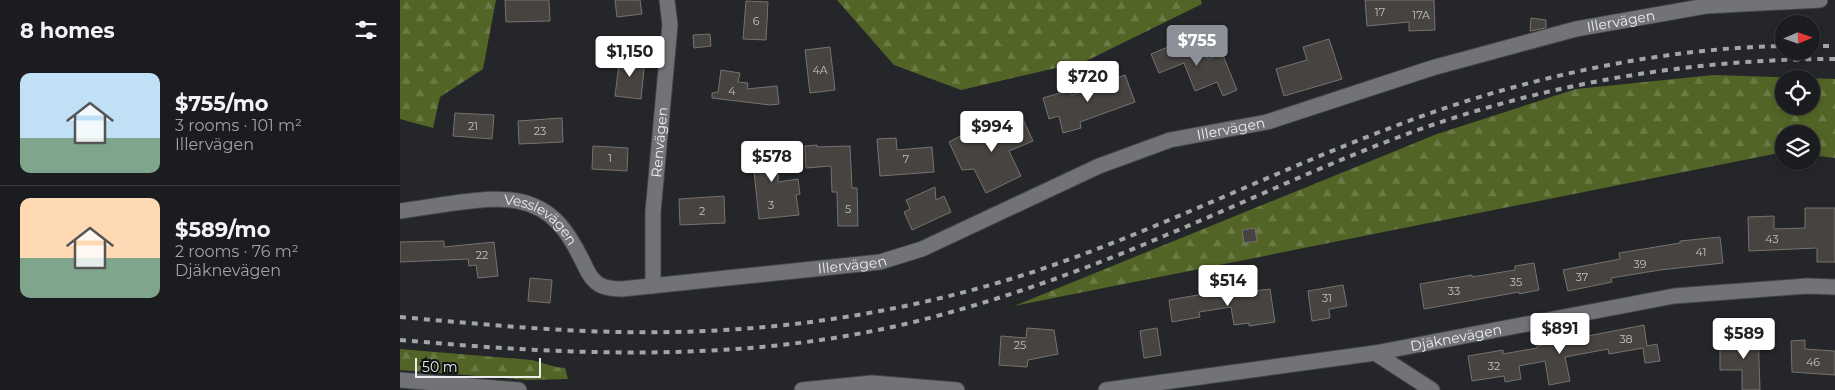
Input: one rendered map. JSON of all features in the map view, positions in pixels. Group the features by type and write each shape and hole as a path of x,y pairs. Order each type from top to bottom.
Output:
{"street":[{"name":"Renvägen","path":"653,286 653,212 670,25 667,0"},
{"name":"Illervägen","path":"653,286 880,262 922,250 1099,166 1170,140 1267,122 1432,68 1576,29 1706,3 1820,0"},
{"name":"Vesslevägen","path":"400,211 490,199 519,202 540,209 554,217 567,232 589,273 598,284 622,290 653,286"},
{"name":"Djäknevägen","path":"1108,390 1375,353 1674,296 1808,286 1835,287"},
{"path":"1375,353 1432,390"},
{"path":"400,380 519,390"},
{"path":"802,390 872,383 957,390"}],"green space":[{"path":"400,0 496,0 483,69 440,97 433,128 400,119"},
{"path":"837,0 1201,0 1202,4 1086,61 961,90 894,65"},
{"path":"1714,75 1775,77 1775,115 1820,115 1820,79 1835,79 1835,158 1820,156 1820,125 1775,125 1775,154 1014,306 1437,134 1576,89"},
{"path":"400,349 532,360 565,368 568,379 528,380 400,370"}],"building":[{"path":"505,0 549,0 550,21 506,22"},
{"path":"615,0 640,0 642,14 617,17"},
{"path":"1365,0 1434,0 1435,30 1409,31 1409,22 1367,26"},
{"path":"746,1 768,2 766,40 743,39"},
{"path":"1531,18 1546,20 1546,28 1530,31"},
{"path":"710,34 711,46 694,48 693,35"},
{"path":"1329,39 1342,79 1284,96 1276,69 1307,60 1303,47"},
{"path":"1185,40 1192,58 1205,52 1208,59 1222,53 1237,90 1223,96 1217,82 1195,91 1184,63 1159,73 1151,54"},
{"path":"830,47 835,90 810,93 805,50"},
{"path":"620,56 645,59 641,99 615,96"},
{"path":"721,70 740,73 738,82 748,83 747,89 777,86 779,104 770,105 712,98 712,93 718,92"},
{"path":"1125,75 1135,102 1080,122 1081,128 1063,133 1059,116 1049,119 1043,98 1070,90 1072,95"},
{"path":"455,113 494,115 492,139 453,136"},
{"path":"1022,117 1033,141 1009,151 1021,176 986,193 974,169 962,170 949,142 972,130 976,138"},
{"path":"562,118 563,142 519,144 518,121"},
{"path":"896,138 897,150 932,147 934,172 880,176 877,139"},
{"path":"748,143 779,144 778,182 798,179 800,194 796,195 799,215 759,219 753,161 748,161"},
{"path":"817,145 817,147 850,146 852,188 857,188 858,226 838,226 837,192 832,192 831,166 806,168 805,146"},
{"path":"593,146 628,148 627,171 592,169"},
{"path":"935,187 936,200 944,196 951,212 912,230 904,212 910,209 906,200"},
{"path":"724,196 725,223 680,225 679,199"},
{"path":"1805,208 1835,208 1835,262 1817,262 1817,248 1749,251 1748,217 1774,216 1774,229 1805,228"},
{"path":"1255,228 1257,241 1244,243 1242,230"},
{"path":"1720,237 1723,263 1611,278 1612,282 1568,291 1563,270 1620,259 1619,253 1680,243 1680,241"},
{"path":"444,241 444,247 494,242 498,276 478,278 476,265 469,266 468,259 400,262 400,242"},
{"path":"1534,263 1539,290 1424,309 1420,284 1515,270 1515,266"},
{"path":"530,278 552,280 550,303 528,301"},
{"path":"1343,285 1347,306 1329,309 1330,318 1312,321 1308,291"},
{"path":"1270,289 1275,322 1249,326 1249,323 1234,325 1231,307 1199,312 1200,317 1172,322 1169,300 1204,294 1205,297"},
{"path":"1644,325 1647,346 1657,344 1660,361 1645,363 1643,348 1609,354 1608,349 1565,357 1570,381 1549,385 1545,361 1519,366 1521,379 1505,382 1504,376 1472,381 1468,356 1503,350 1503,354"},
{"path":"1027,328 1054,330 1058,354 1028,360 1027,367 999,365 1001,336 1026,338"},
{"path":"1157,328 1161,355 1144,358 1140,331"},
{"path":"1741,330 1758,330 1760,390 1742,390 1742,370 1720,370 1720,349 1741,348"},
{"path":"1805,340 1805,349 1835,351 1835,375 1792,372 1791,341"}],"railway":[{"path":"400,317 604,332 672,332 765,327 812,322 904,306 949,296 1039,270 1170,220 1385,130 1480,97 1530,83 1632,61 1683,53 1775,46"},
{"path":"1820,46 1835,46"},
{"path":"400,340 534,350 668,352 801,343 867,332 963,309 1050,281 1136,248 1375,146 1447,120 1494,106 1590,83 1687,67 1786,60 1835,59"}]}
